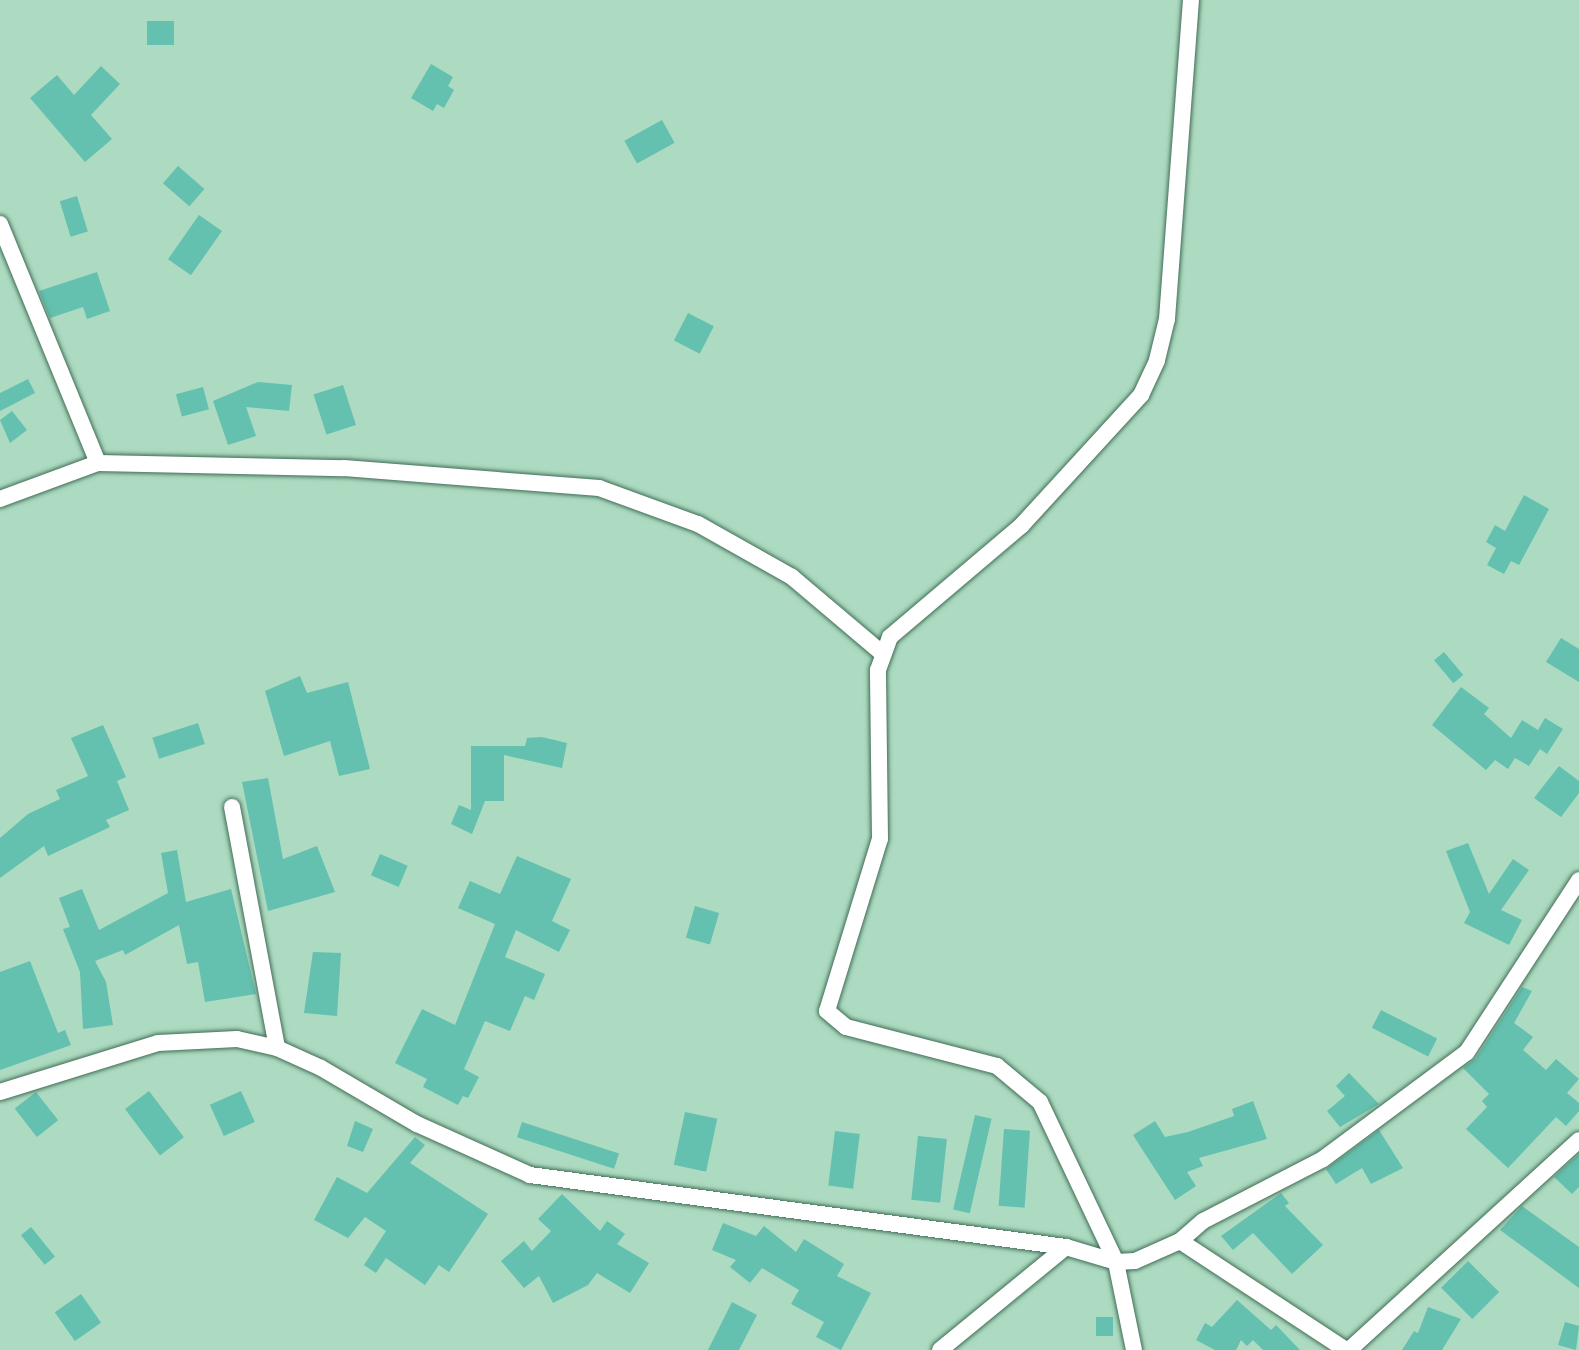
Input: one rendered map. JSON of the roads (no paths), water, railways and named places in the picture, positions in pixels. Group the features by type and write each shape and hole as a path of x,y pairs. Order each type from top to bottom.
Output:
{"street":[{"path":"1135,1350 1116,1262 1040,1102 1019,1081 972,1056 846,1027 827,1011 880,839 882,653 905,622 1021,526 1147,382 1167,319 1191,0"},
{"path":"0,224 98,463"},
{"path":"0,499 98,463 344,468 599,488 698,524 792,577 882,653"},
{"path":"232,807 277,1048"},
{"path":"0,1093 158,1043 237,1039 277,1048 417,1124 530,1175 1066,1247 1116,1262 1135,1261 1180,1241 1203,1221 1323,1159 1466,1052 1579,880"},
{"path":"1180,1241 1348,1350 1579,1140"},
{"path":"940,1350 1066,1247"}]}
